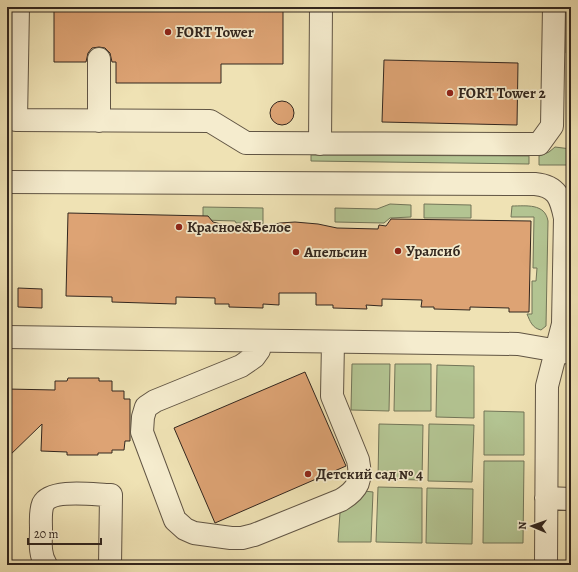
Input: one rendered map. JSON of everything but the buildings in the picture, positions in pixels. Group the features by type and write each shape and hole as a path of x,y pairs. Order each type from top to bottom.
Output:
{"lane":[{"path":"18,7 16,120 210,121 246,143 320,144 539,144 552,126 554,7"},
{"path":"320,144 321,7"},
{"path":"99,59 99,121"},
{"path":"7,182 514,183 546,185 554,191 562,203 565,218 563,324 564,352 547,386 546,565"},
{"path":"7,337 518,344 564,352"},
{"path":"261,341 259,350 254,357 241,366 154,401 146,407 143,417 142,432 175,520 185,529 194,533 232,538 242,538 254,535 341,500 358,486 360,471 358,460 332,396 333,342"},
{"path":"46,565 42,560 41,550 42,510 44,503 50,496 59,494 111,495 110,565"},
{"path":"546,498 571,499"}],"green space":[{"path":"566,7 571,7 571,49 566,53"},
{"path":"555,147 571,149 571,165 539,165 539,156 549,152"},
{"path":"311,155 529,156 529,164 311,161"},
{"path":"390,204 411,205 411,217 390,218 384,223 335,222 335,208 377,209"},
{"path":"424,204 471,205 471,218 424,218"},
{"path":"512,206 529,206 539,208 546,215 548,221 546,326 541,330 533,326 527,314 532,314 532,281 536,281 537,268 533,268 534,217 511,217"},
{"path":"203,207 263,208 263,224 203,220"},
{"path":"352,364 390,364 389,411 351,410"},
{"path":"395,364 431,364 431,411 394,411"},
{"path":"437,365 474,366 474,418 436,417"},
{"path":"484,411 524,412 524,455 484,455"},
{"path":"379,424 423,425 422,480 378,479"},
{"path":"429,424 474,425 472,482 428,481"},
{"path":"484,461 524,461 523,543 483,543"},
{"path":"378,487 422,488 422,543 376,542"},
{"path":"427,488 473,489 472,544 426,543"},
{"path":"364,491 373,492 371,542 338,542 340,513 360,499"}],"place":[{"name":"FORT Tower","path":"168,32"},
{"name":"FORT Tower 2","path":"450,93"},
{"name":"Красное&Белое","path":"179,227"},
{"name":"Уралсиб","path":"398,251"},
{"name":"Апельсин","path":"296,252"},
{"name":"Детский сад № 4","path":"308,474"}]}
